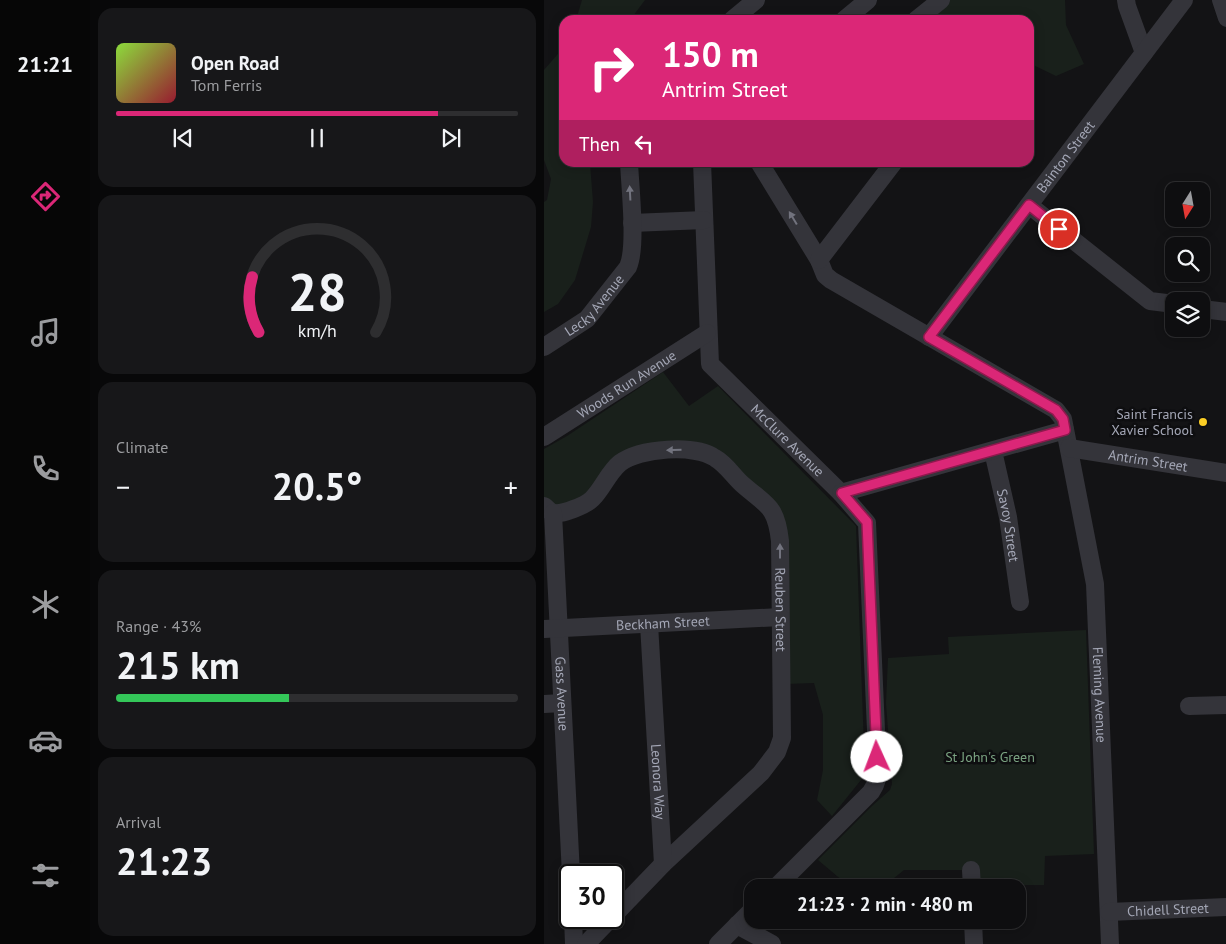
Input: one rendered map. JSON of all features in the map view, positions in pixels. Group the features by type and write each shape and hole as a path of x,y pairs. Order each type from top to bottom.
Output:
{"street":[{"path":"738,15 756,0"},
{"path":"850,15 868,0"},
{"path":"922,15 941,0"},
{"path":"1126,0 1144,52"},
{"name":"Bainton Street","path":"929,337 1184,0"},
{"path":"1221,0 1226,18"},
{"name":"Lecky Avenue","path":"544,347 587,319 628,267 632,255 629,167"},
{"name":"McClure Avenue","path":"702,167 710,364 842,493 867,522 878,776 871,792 784,879"},
{"name":"Fleming Avenue","path":"762,167 819,260 825,275 830,280 1056,410 1063,419 1095,584 1110,944"},
{"path":"819,260 890,167"},
{"path":"1029,205 1150,301 1165,303"},
{"path":"632,223 704,220"},
{"path":"1210,310 1226,312"},
{"name":"Woods Run Avenue","path":"544,437 708,333"},
{"path":"842,493 1065,430"},
{"name":"Antrim Street","path":"1069,448 1226,473"},
{"name":"Reuben Street","path":"548,510 562,512 584,505 592,499 614,468 633,457 659,450 694,450 715,458 769,506 775,515 778,526 780,542 782,738 777,752 761,772 624,905"},
{"name":"Savoy Street","path":"993,451 1008,517 1020,602"},
{"name":"Gass Avenue","path":"548,510 551,629 562,703 569,864"},
{"name":"Beckham Street","path":"551,629 780,617"},
{"name":"Leonora Way","path":"649,624 664,864"},
{"path":"544,704 562,703"},
{"path":"1189,706 1226,705"},
{"name":"Chidell Street","path":"1109,912 1226,907"},
{"path":"718,944 744,918"},
{"path":"737,925 772,944"},
{"path":"573,929 574,944"},
{"name":"Reuben Street","path":"586,944 600,929"},
{"path":"973,929 974,944"}],"green space":[{"path":"582,0 645,0 634,15 578,15"},
{"path":"947,0 1065,0 1066,25 1084,64 1056,76 1034,65 1034,15 930,15"},
{"path":"559,53 559,167 590,167 593,202 591,227 575,280 558,304 544,312 544,202 547,200 551,179 544,160 544,70"},
{"path":"663,372 689,406 718,386 856,526 865,775 832,816 817,800 823,770 823,715 814,683 786,684 784,530 714,448 702,443 661,443 585,494 558,508 544,500 544,449 567,436"},
{"name":"St John's Green","path":"1086,630 1094,854 1045,856 1044,885 1026,885 1026,879 972,879 971,870 904,870 893,879 841,879 818,860 890,790 892,784 886,703 888,658 949,654 948,637"}],"place":[{"name":"Saint Francis Xavier School","path":"1203,422"}],"route":[{"path":"877,757 867,522 842,493 1065,430 1063,419 1056,410 929,337 1029,205 1059,229"}]}
